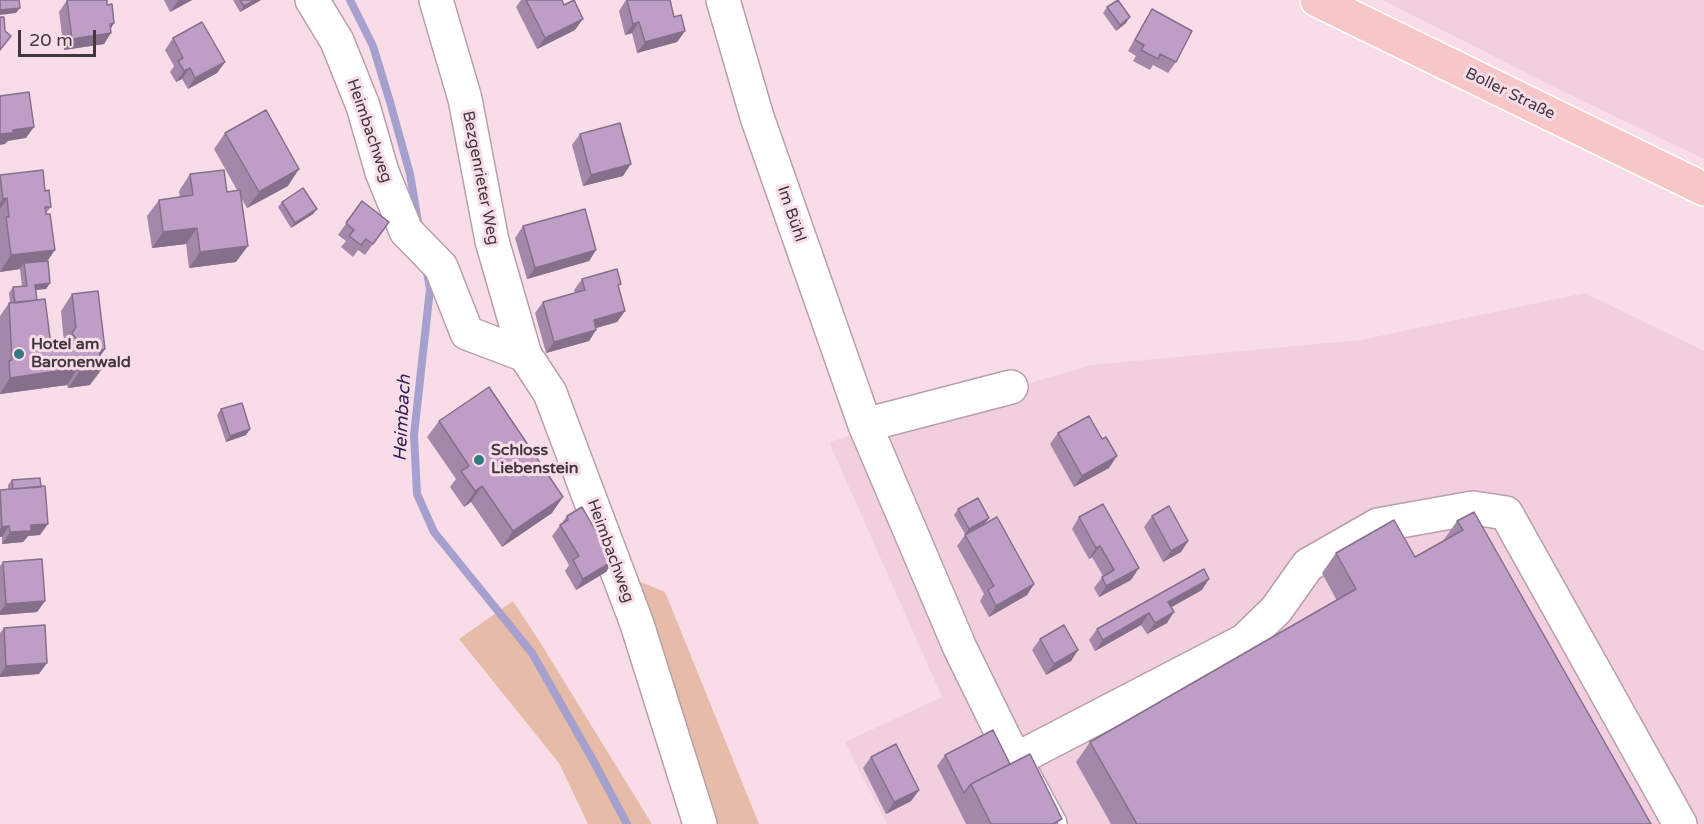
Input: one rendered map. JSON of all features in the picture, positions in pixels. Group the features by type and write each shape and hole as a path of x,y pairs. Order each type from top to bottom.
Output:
{"main road":[{"name":"Boller Straße","path":"1317,0 1704,189"}],"street":[{"name":"Heimbachweg","path":"312,0 337,41 363,106 382,172 406,231 441,267 467,333 525,355 550,393 637,624 700,824"},
{"name":"Bezgenrieter Weg","path":"436,0 465,99 492,241 525,355"},
{"name":"Im Bühl","path":"723,0 757,117 866,425 960,648 1015,760 1050,824"},
{"path":"866,425 1011,387"},
{"path":"1015,760 1244,640 1276,610 1308,565 1378,525 1473,508 1506,513 1680,824"}],"shaded area":[{"path":"1383,0 1704,0 1704,159 1562,91"},
{"path":"1585,293 1704,351 1704,824 887,824 845,742 942,697 829,442 1091,365 1360,340"},
{"path":"631,578 665,592 759,824 709,824"},
{"path":"513,601 652,824 588,824 559,763 459,639"}],"building":[{"path":"0,0 19,0 20,8 0,10"},
{"path":"67,0 107,0 107,5 112,4 114,23 110,24 111,33 72,39"},
{"path":"240,0 255,0 244,6"},
{"path":"526,0 562,0 564,5 574,0 583,19 545,38"},
{"path":"627,0 670,0 674,17 681,15 685,31 645,42 639,22 633,24"},
{"path":"1118,0 1130,17 1120,25 1107,7"},
{"path":"1152,9 1192,31 1176,62 1160,54 1158,59 1141,50 1144,45 1135,40"},
{"path":"0,17 4,17 5,31 11,36 0,50"},
{"path":"202,22 225,62 195,78 190,68 184,71 178,61 183,58 173,38"},
{"path":"29,92 34,127 0,134 0,96"},
{"path":"266,110 299,169 259,192 225,133"},
{"path":"620,123 631,164 591,175 580,134"},
{"path":"43,170 45,191 49,190 51,207 45,207 46,214 50,214 55,250 11,255 6,217 9,217 7,198 3,199 0,175"},
{"path":"224,170 227,192 240,190 248,246 200,252 197,228 163,232 159,200 193,195 190,174"},
{"path":"303,188 317,209 295,223 282,202"},
{"path":"362,201 389,222 373,244 366,239 361,245 349,236 354,230 346,223"},
{"path":"585,209 596,250 535,268 523,226"},
{"path":"48,261 50,283 35,285 37,300 15,303 13,287 27,286 24,263"},
{"path":"617,269 621,284 618,285 625,311 594,320 596,330 554,342 543,302 585,290 582,279"},
{"path":"98,291 105,349 99,350 102,369 79,372 78,368 10,378 9,361 12,360 9,303 45,299 51,345 78,342 72,333 76,327 72,294"},
{"name":"Schloss Liebenstein","path":"489,387 563,497 513,531 482,486 475,491 461,471 469,466 439,421"},
{"path":"242,403 250,429 230,436 221,409"},
{"path":"1089,416 1102,439 1106,437 1117,456 1082,476 1058,433"},
{"path":"40,478 41,487 13,489 12,480"},
{"path":"45,486 48,524 31,525 31,531 10,532 9,526 2,527 0,490"},
{"path":"978,498 989,518 969,529 958,509"},
{"path":"1103,504 1139,568 1106,586 1102,577 1114,570 1100,546 1096,548 1079,517"},
{"path":"1169,506 1188,541 1171,551 1152,516"},
{"path":"582,507 613,561 583,579 573,560 579,556 560,525 568,520 567,516"},
{"path":"1474,512 1651,824 1137,824 1090,742 1356,589 1336,553 1394,520 1415,557 1463,530 1457,521"},
{"path":"997,517 1034,584 996,606 988,590 994,586 965,535"},
{"path":"42,559 45,601 6,604 3,562"},
{"path":"1204,569 1209,579 1168,602 1174,612 1155,623 1149,613 1103,640 1097,629"},
{"path":"45,625 47,663 6,666 4,628"},
{"path":"1064,625 1078,650 1054,664 1040,639"},
{"path":"993,730 1010,764 971,784 964,793 945,755"},
{"path":"896,744 919,790 894,802 871,757"},
{"path":"1030,754 1062,819 1053,824 991,824 971,784"}],"waterway":[{"name":"Heimbach","path":"350,0 373,46 410,174 418,222"},
{"name":"Heimbach","path":"427,272 430,289 414,435 417,494 434,532 532,653 627,824"}],"place":[{"name":"Hotel am Baronenwald","path":"19,354"},
{"name":"Schloss Liebenstein","path":"479,460"}]}
